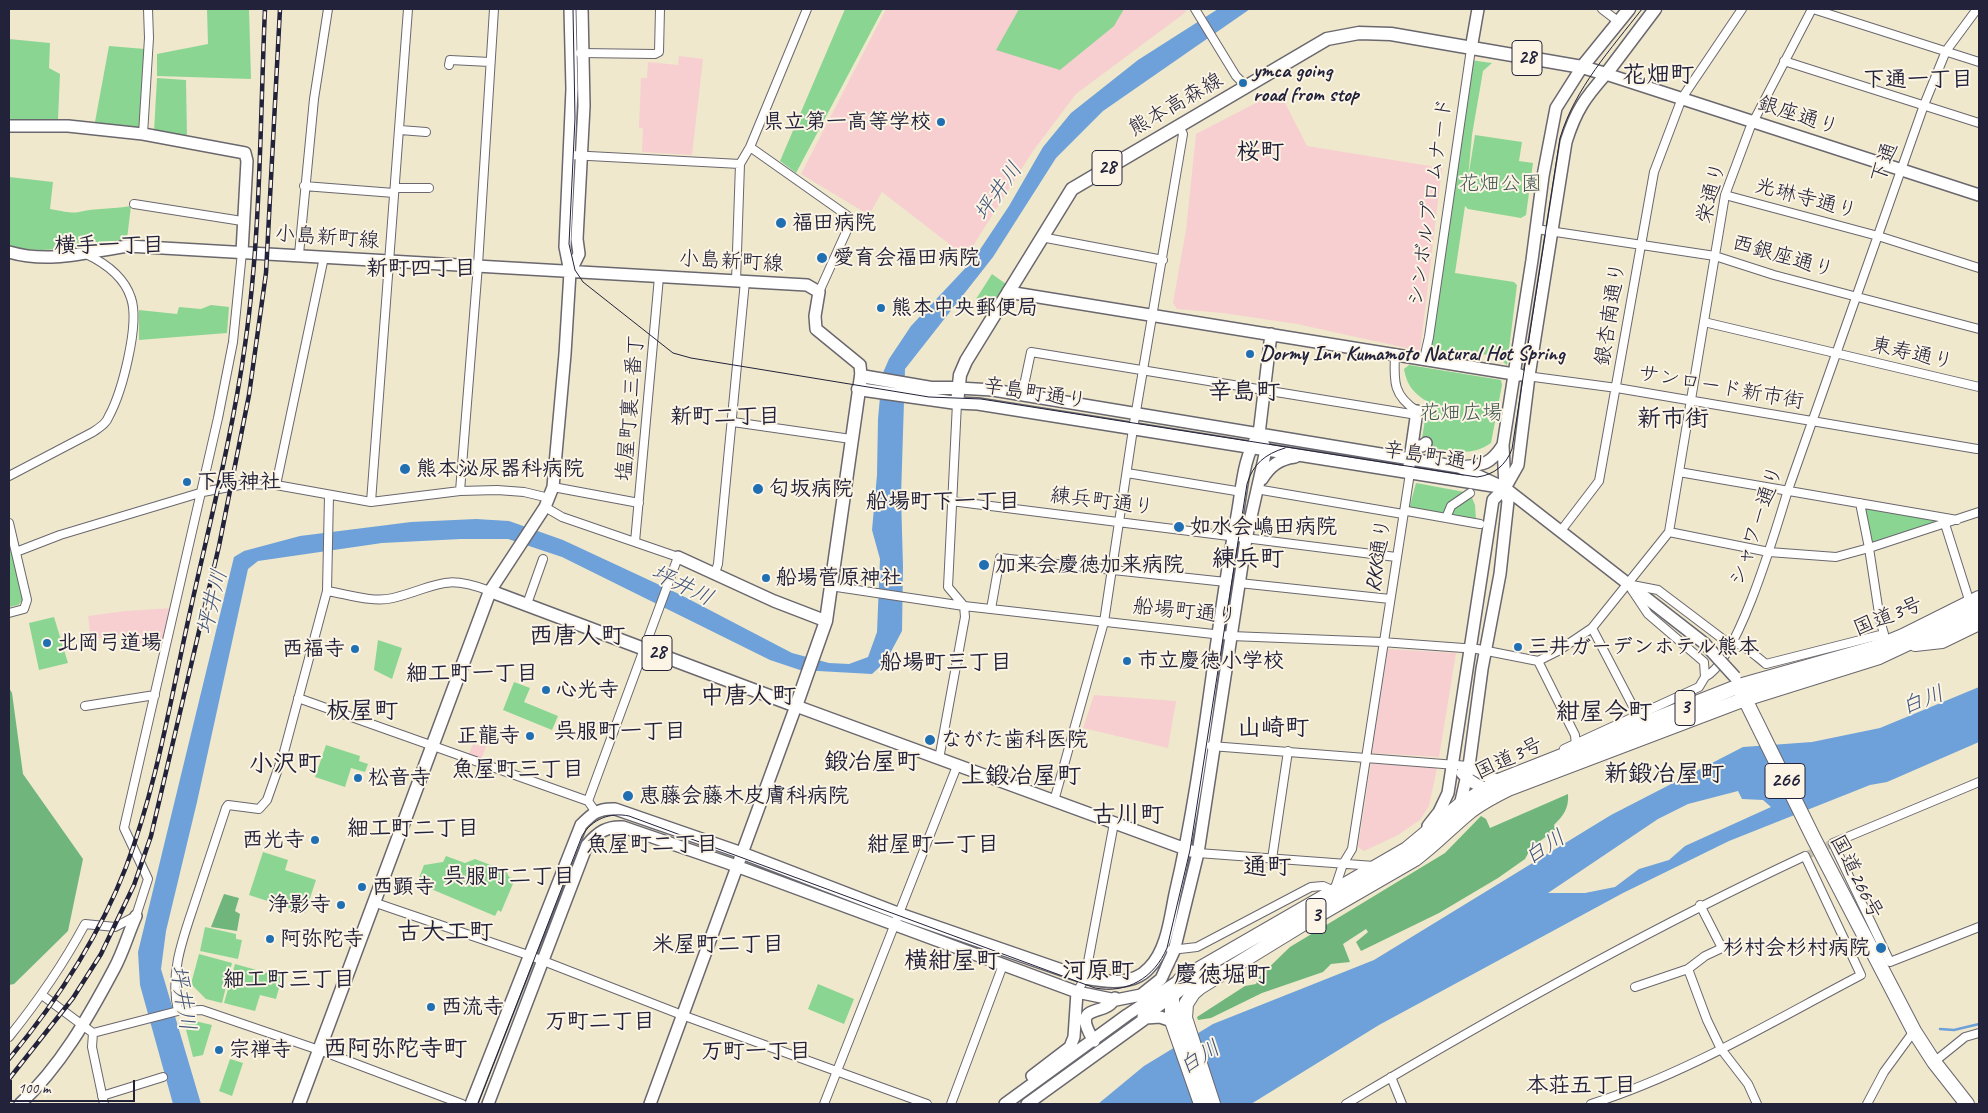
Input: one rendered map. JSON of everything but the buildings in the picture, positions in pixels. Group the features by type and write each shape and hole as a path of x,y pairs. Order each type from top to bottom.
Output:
{"highway":[{"name":"国道3号","path":"1180,980 1407,849 1460,806 1486,789 1505,784 1739,687 1835,672 1909,644 1976,604"},
{"name":"国道3号","path":"1175,1011 1186,1004 1193,993 1243,960 1415,859 1438,842 1455,824 1505,784 1529,769 1576,747 1739,687 1874,648 1976,604"},
{"name":"3","path":"1909,644 1922,645 1942,641 1979,623"},
{"name":"国道266号","path":"1739,687 1814,839 1914,1031 1934,1062 1967,1104"},
{"path":"1180,980 1175,1011 1201,1104"},
{"path":"1175,1011 1213,1104"}],"main road":[{"path":"1582,67 1629,9"},
{"path":"1606,74 1655,9"},
{"name":"熊本高森線","path":"957,403 958,388 966,361 1072,188 1327,39 1359,32 1392,34 1582,67 1606,74"},
{"path":"796,706 826,621 861,376 876,386"},
{"path":"858,390 876,386 929,394 957,403"},
{"path":"929,394 958,388"},
{"path":"299,1104 490,591"},
{"name":"28","path":"490,591 796,706"}],"street":[{"path":"143,134 149,38 148,9"},
{"path":"299,254 304,186 328,9"},
{"path":"371,502 388,302 389,260 408,9"},
{"path":"460,491 478,265 494,9"},
{"path":"566,9 582,9 583,53 582,155 578,254 570,272"},
{"path":"327,591 374,599 392,598 450,581 469,583 490,591 549,497 565,354 570,272 565,247 570,154 570,9"},
{"path":"571,53 656,54 659,52 660,9"},
{"path":"715,572 718,564 733,422 741,281 740,164 750,147 808,9"},
{"path":"1195,9 1236,76 1247,87"},
{"path":"1471,49 1478,9"},
{"path":"1602,9 1619,22"},
{"name":"銀杏南通り","path":"1560,532 1599,481 1654,172 1682,98 1742,9"},
{"path":"1812,9 1979,62"},
{"name":"栄通り","path":"1669,532 1726,195 1752,122 1812,9"},
{"name":"下通","path":"1812,422 1924,105 1946,51 1977,9"},
{"name":"シンボルプロムナード","path":"1424,359 1429,337 1471,49"},
{"path":"449,65 450,60 490,62"},
{"path":"1784,61 1979,123"},
{"path":"1455,824 1467,772 1485,650 1500,574 1508,501 1505,488 1503,445 1544,166 1556,108 1582,67"},
{"path":"1407,849 1445,803 1453,764 1465,648 1493,500 1505,488 1518,465 1566,142 1573,120 1583,100 1606,74"},
{"name":"銀座通り","path":"1606,74 1979,195"},
{"path":"9,126 68,126 143,134 245,153 248,161 242,221 242,252 233,342 203,492 124,828 148,879 136,916 114,968 63,1056 35,1090 20,1104"},
{"path":"1054,800 1104,622 1133,428 1183,134 1179,126"},
{"path":"400,130 426,132"},
{"path":"750,147 852,219 819,292 815,316 816,330 860,365 861,376"},
{"path":"570,154 740,164"},
{"path":"304,186 394,190 429,188"},
{"name":"光琳寺通り","path":"1726,195 1878,236 1979,268"},
{"path":"134,204 242,221"},
{"name":"西銀座通り","path":"1536,229 1715,256 1979,329"},
{"path":"1041,237 1162,260"},
{"name":"小島新町線","path":"9,252 28,258 68,258 128,246 299,254 807,285 819,292"},
{"path":"9,474 93,432 105,424 110,415 127,362 131,343 133,308 131,297 112,270 86,254"},
{"path":"276,485 324,257"},
{"name":"塩屋町裏三番丁","path":"636,542 659,276"},
{"path":"1008,292 1532,376"},
{"name":"東寿通り","path":"1704,322 1979,388"},
{"path":"298,698 434,745 591,806 615,809 742,853 900,914 1085,978 1111,982 1128,979 1148,970 1162,948 1186,849 1233,537 1249,448 1259,434 1271,334"},
{"path":"1022,395 1031,352 1417,413"},
{"path":"1396,353 1396,389 1408,405 1417,413"},
{"name":"サンロード新市街","path":"1532,376 1617,388 1977,449"},
{"name":"辛島町通り","path":"958,388 993,390 1136,412 1459,467 1505,488"},
{"path":"939,759 965,617 964,606 948,588 957,403"},
{"name":"辛島町通り","path":"957,403 978,404 1133,428 1505,488"},
{"path":"1410,473 1409,459 1417,413"},
{"path":"733,422 851,440"},
{"name":"シャワー通り","path":"1576,747 1699,688 1705,677 1713,673 1734,641 1769,552 1812,422"},
{"path":"488,1104 587,845 604,830 614,826 623,827 738,866 1077,992 1116,1000 1141,995 1152,988 1161,979 1174,951 1198,853 1246,539 1266,450 1259,434"},
{"path":"1979,441 1977,449 1979,458"},
{"path":"1412,446 1422,446 1426,443"},
{"path":"1459,467 1482,465 1494,459 1503,445"},
{"path":"1256,490 1270,467 1286,458 1306,455"},
{"path":"1679,472 1958,520"},
{"path":"1127,473 1242,492"},
{"name":"RKK通り","path":"1334,891 1343,864 1352,849 1382,642 1410,473"},
{"path":"16,552 60,535 203,492 246,484 276,485 371,502 460,491 506,490 549,497 640,504"},
{"path":"1505,488 1704,643 1739,687"},
{"path":"1256,490 1480,524"},
{"path":"1446,518 1451,506 1459,498 1470,493"},
{"path":"178,1010 175,995 175,977 180,949 226,808 228,805 258,809 267,800 284,752 327,591 329,495"},
{"path":"549,497 562,517 678,557 715,572 774,601 826,621"},
{"name":"練兵町通り","path":"951,500 1396,557"},
{"path":"1628,584 1658,590 1724,640 1734,641 1745,646 1766,664 1884,634 1860,503"},
{"path":"1576,747 1575,735 1538,661 1592,628 1669,532 1769,552 1836,557 1979,512"},
{"path":"9,523 27,606 24,609 9,613"},
{"path":"1945,524 1976,604"},
{"path":"471,1104 528,955 581,825 591,806 644,648 678,557"},
{"path":"991,609 1000,558 1226,582"},
{"path":"527,604 543,559"},
{"path":"1239,584 1390,599"},
{"path":"1628,584 1648,614 1704,662 1705,677"},
{"name":"船場町通り","path":"830,586 964,606 1231,636 1382,642 1465,648 1485,650 1538,661"},
{"path":"1592,628 1638,716"},
{"path":"85,706 155,695"},
{"path":"650,1104 796,706 1198,853 1376,866"},
{"path":"1202,745 1453,764 1467,772 1486,789"},
{"path":"1272,859 1288,752"},
{"path":"824,1104 896,926 957,766"},
{"path":"1467,772 1505,784"},
{"path":"1979,782 1833,843 1890,962 1979,927"},
{"path":"1003,1104 1016,1088 1070,1047 1074,1037 1077,992 1085,978 1114,823"},
{"path":"1346,1104 1520,1003 1700,905 1805,856 1861,975 1721,1049 1636,1090 1591,1104"},
{"path":"1162,948 1174,951 1197,947 1300,893 1318,886 1334,891"},
{"path":"373,902 542,960 682,1014 927,1104"},
{"path":"1635,987 1688,969 1705,956 1722,948 1700,905"},
{"path":"9,1036 42,996 85,924 115,926 136,916"},
{"path":"1134,1026 1175,1011 1202,978 1243,960"},
{"path":"951,1104 1004,965"},
{"path":"1688,969 1707,1020 1721,1049 1748,1084 1757,1104"},
{"path":"1003,1104 1094,1041 1127,1015 1180,980"},
{"path":"1111,982 1116,1000"},
{"path":"42,996 82,1023 93,1033"},
{"path":"1094,1041 1085,1027 1085,1020 1094,1010 1109,1005 1116,1000"},
{"path":"1127,1015 1145,1008 1175,1011"},
{"path":"93,1033 178,1010 202,1010 319,1050 462,1104"},
{"path":"1027,1104 1146,1018 1175,1011"},
{"path":"1867,1104 1884,1072 1914,1031"},
{"path":"93,1033 92,1047 104,1104"},
{"path":"1934,1062 1965,1038 1979,1033"},
{"path":"102,1096 163,1077"},
{"path":"1392,1077 1402,1104"}],"shaded area":[{"name":"県立第一高等学校","path":"886,9 1184,9 1186,12 1076,94 1033,151 966,257 882,192 869,215 801,174"},
{"path":"679,56 703,59 692,155 642,152 643,128 639,128 641,78 647,78 648,62 678,65"},
{"path":"1279,91 1307,146 1442,168 1420,351 1297,324 1223,313 1177,309 1173,303 1186,230 1196,134"},
{"path":"174,608 167,645 127,646 124,634 91,639 88,616 125,611"},
{"path":"1388,649 1456,653 1439,757 1372,753"},
{"path":"1094,695 1176,701 1168,748 1083,728"},
{"path":"481,742 487,744 481,760 468,756 473,744 480,746"},
{"path":"1371,763 1437,768 1429,806 1420,820 1398,835 1364,851 1358,847"}],"green space":[{"path":"207,9 249,9 251,79 157,76 157,54 208,44"},
{"path":"845,9 883,9 796,173 780,161"},
{"path":"1019,9 1124,9 1114,26 1060,70 996,50"},
{"path":"9,39 50,43 49,68 60,74 58,119 9,119"},
{"path":"109,46 145,49 142,130 95,122"},
{"name":"花畑公園","path":"1470,60 1492,63 1483,71 1472,135 1468,178 1475,135 1522,142 1519,161 1533,163 1526,215 1521,218 1468,209 1465,206 1455,273 1514,282 1517,285 1507,365 1494,355 1430,352 1439,270"},
{"path":"157,78 186,80 187,137 154,132"},
{"path":"9,177 53,182 50,209 76,212 131,206 127,239 51,250 36,250 9,245"},
{"path":"992,274 1006,284 989,308 976,299"},
{"path":"211,305 229,307 227,333 139,340 139,310 177,314 179,307 201,309"},
{"name":"花畑広場","path":"1409,365 1501,380 1502,385 1491,443 1483,448 1467,452 1423,447 1421,444 1428,402 1418,395 1409,384 1404,369"},
{"path":"1416,483 1470,493 1475,505 1476,520 1409,509"},
{"path":"1864,506 1947,521 1871,543"},
{"path":"9,533 24,599 18,605 9,607"},
{"name":"北岡弓道場","path":"54,617 68,663 39,670 29,623"},
{"path":"378,640 402,648 392,679 374,670"},
{"path":"514,682 530,688 524,702 558,716 552,730 503,710"},
{"path":"9,688 12,693 23,774 83,859 68,931 14,984 9,985"},
{"path":"326,745 360,756 359,761 368,764 365,772 351,768 345,787 315,777"},
{"path":"1568,794 1568,803 1565,811 1554,825 1556,829 1531,848 1525,859 1498,878 1439,913 1361,951 1356,942 1368,932 1366,929 1343,944 1350,962 1331,964 1323,972 1262,993 1211,1018 1198,1020 1197,1017 1245,986 1256,984 1258,978 1290,947 1445,853 1481,816 1486,819 1490,828"},
{"path":"263,852 288,860 285,870 316,880 305,913 249,895"},
{"path":"446,856 465,863 475,859 506,871 509,877 515,879 501,912 498,910 495,916 417,883 424,865 443,862"},
{"path":"224,894 239,898 235,911 240,914 237,931 211,927"},
{"path":"205,927 236,934 236,939 242,940 238,959 200,951"},
{"path":"199,954 232,963 222,1003 206,999 191,984"},
{"path":"235,964 282,977 276,999 260,995 255,1011 224,1003"},
{"path":"818,984 854,999 844,1024 808,1009"},
{"path":"195,1021 212,1025 203,1055 193,1057 184,1022"},
{"path":"230,1059 243,1063 232,1096 219,1091"}],"water":[{"path":"1218,9 1250,9 1103,111 1056,158 993,257 905,369 901,497 902,631 886,661 872,674 800,670 770,660 562,557 508,539 382,543 258,561 248,569 197,802 166,931 161,969 201,1104 173,1104 140,985 138,952 234,557 244,551 300,536 411,522 476,519 509,521 563,540 679,594 792,653 829,663 849,664 868,657 877,632 880,559 872,530 882,375 889,359 911,326 973,260 1009,206 1043,147 1071,113 1138,60"},
{"name":"白川","path":"1979,687 1979,742 1887,782 1870,785 1729,841 1623,893 1379,1025 1251,1104 1098,1104 1144,1066 1213,1024 1374,960 1611,815 1743,747 1812,742 1880,728","holes":["1738,791 1742,799 1763,800 1771,807 1685,846 1669,860 1639,869 1615,887 1585,893 1548,893 1658,819 1688,804"]}],"waterway":[{"path":"1940,1029 1954,1030 1979,1024"}],"tunnel":[{"path":"1805,856 1833,843"}],"tram line":[{"path":"573,9 575,118 569,244 575,270 583,282 673,353 691,358 929,397 981,399 1477,477 1489,474 1499,468 1512,449 1560,138 1584,86 1606,54 1642,9"},
{"path":"478,1104 582,836 596,821 608,816 629,816 1095,988 1107,989 1128,986 1138,982 1147,975 1155,968 1167,948 1190,850 1247,484 1256,465 1271,453 1285,448"}],"railway":[{"path":"9,1059 60,991 103,918 137,837 162,745 227,449 245,345 257,219 265,9"},
{"path":"9,1079 73,998 101,954 134,885 151,836 219,546 249,395 266,273 280,9"}],"place":[{"name":"ymca going road from stop","path":"1243,83"},
{"name":"県立第一高等学校","path":"941,122"},
{"name":"福田病院","path":"781,223"},
{"name":"愛育会福田病院","path":"822,258"},
{"name":"熊本中央郵便局","path":"881,308"},
{"name":"Dormy Inn Kumamoto Natural Hot Spring","path":"1250,354"},
{"name":"熊本泌尿器科病院","path":"405,469"},
{"name":"下馬神社","path":"187,482"},
{"name":"匂坂病院","path":"758,489"},
{"name":"如水会嶋田病院","path":"1179,527"},
{"name":"加来会慶徳加来病院","path":"984,565"},
{"name":"船場菅原神社","path":"766,578"},
{"name":"北岡弓道場","path":"47,643"},
{"name":"三井ガーデンホテル熊本","path":"1518,647"},
{"name":"西福寺","path":"355,649"},
{"name":"市立慶徳小学校","path":"1127,661"},
{"name":"心光寺","path":"546,690"},
{"name":"正龍寺","path":"530,736"},
{"name":"ながた歯科医院","path":"930,740"},
{"name":"松音寺","path":"358,778"},
{"name":"恵藤会藤木皮膚科病院","path":"628,796"},
{"name":"西光寺","path":"315,840"},
{"name":"西顕寺","path":"362,887"},
{"name":"浄影寺","path":"341,905"},
{"name":"阿弥陀寺","path":"270,939"},
{"name":"杉村会杉村病院","path":"1881,948"},
{"name":"西流寺","path":"431,1007"},
{"name":"宗禅寺","path":"219,1050"}],"district":[{"name":"花畑町","path":"1658,76"},
{"name":"下通一丁目","path":"1918,80"},
{"name":"桜町","path":"1260,153"},
{"name":"横手一丁目","path":"109,246"},
{"name":"新町四丁目","path":"421,269"},
{"name":"辛島町","path":"1244,393"},
{"name":"新町二丁目","path":"725,417"},
{"name":"新市街","path":"1673,420"},
{"name":"船場町下一丁目","path":"943,502"},
{"name":"練兵町","path":"1248,560"},
{"name":"西唐人町","path":"577,637"},
{"name":"船場町三丁目","path":"946,663"},
{"name":"細工町一丁目","path":"472,674"},
{"name":"中唐人町","path":"748,697"},
{"name":"板屋町","path":"362,712"},
{"name":"紺屋今町","path":"1604,713"},
{"name":"山崎町","path":"1273,729"},
{"name":"呉服町一丁目","path":"620,732"},
{"name":"鍛冶屋町","path":"872,763"},
{"name":"小沢町","path":"285,765"},
{"name":"魚屋町三丁目","path":"518,770"},
{"name":"新鍛冶屋町","path":"1664,775"},
{"name":"上鍛冶屋町","path":"1021,777"},
{"name":"古川町","path":"1128,816"},
{"name":"細工町二丁目","path":"413,829"},
{"name":"魚屋町二丁目","path":"652,845"},
{"name":"紺屋町一丁目","path":"933,845"},
{"name":"通町","path":"1267,868"},
{"name":"呉服町二丁目","path":"509,877"},
{"name":"古大工町","path":"445,933"},
{"name":"米屋町二丁目","path":"718,945"},
{"name":"横紺屋町","path":"952,962"},
{"name":"河原町","path":"1098,972"},
{"name":"慶徳堀町","path":"1222,976"},
{"name":"細工町三丁目","path":"289,980"},
{"name":"万町二丁目","path":"600,1022"},
{"name":"西阿弥陀寺町","path":"395,1050"},
{"name":"万町一丁目","path":"756,1052"},
{"name":"本荘五丁目","path":"1581,1086"}],"water label":[{"name":"坪井川","path":"999,192"},
{"name":"坪井川","path":"682,586"},
{"name":"坪井川","path":"213,602"},
{"name":"坪井川","path":"182,998"}]}
